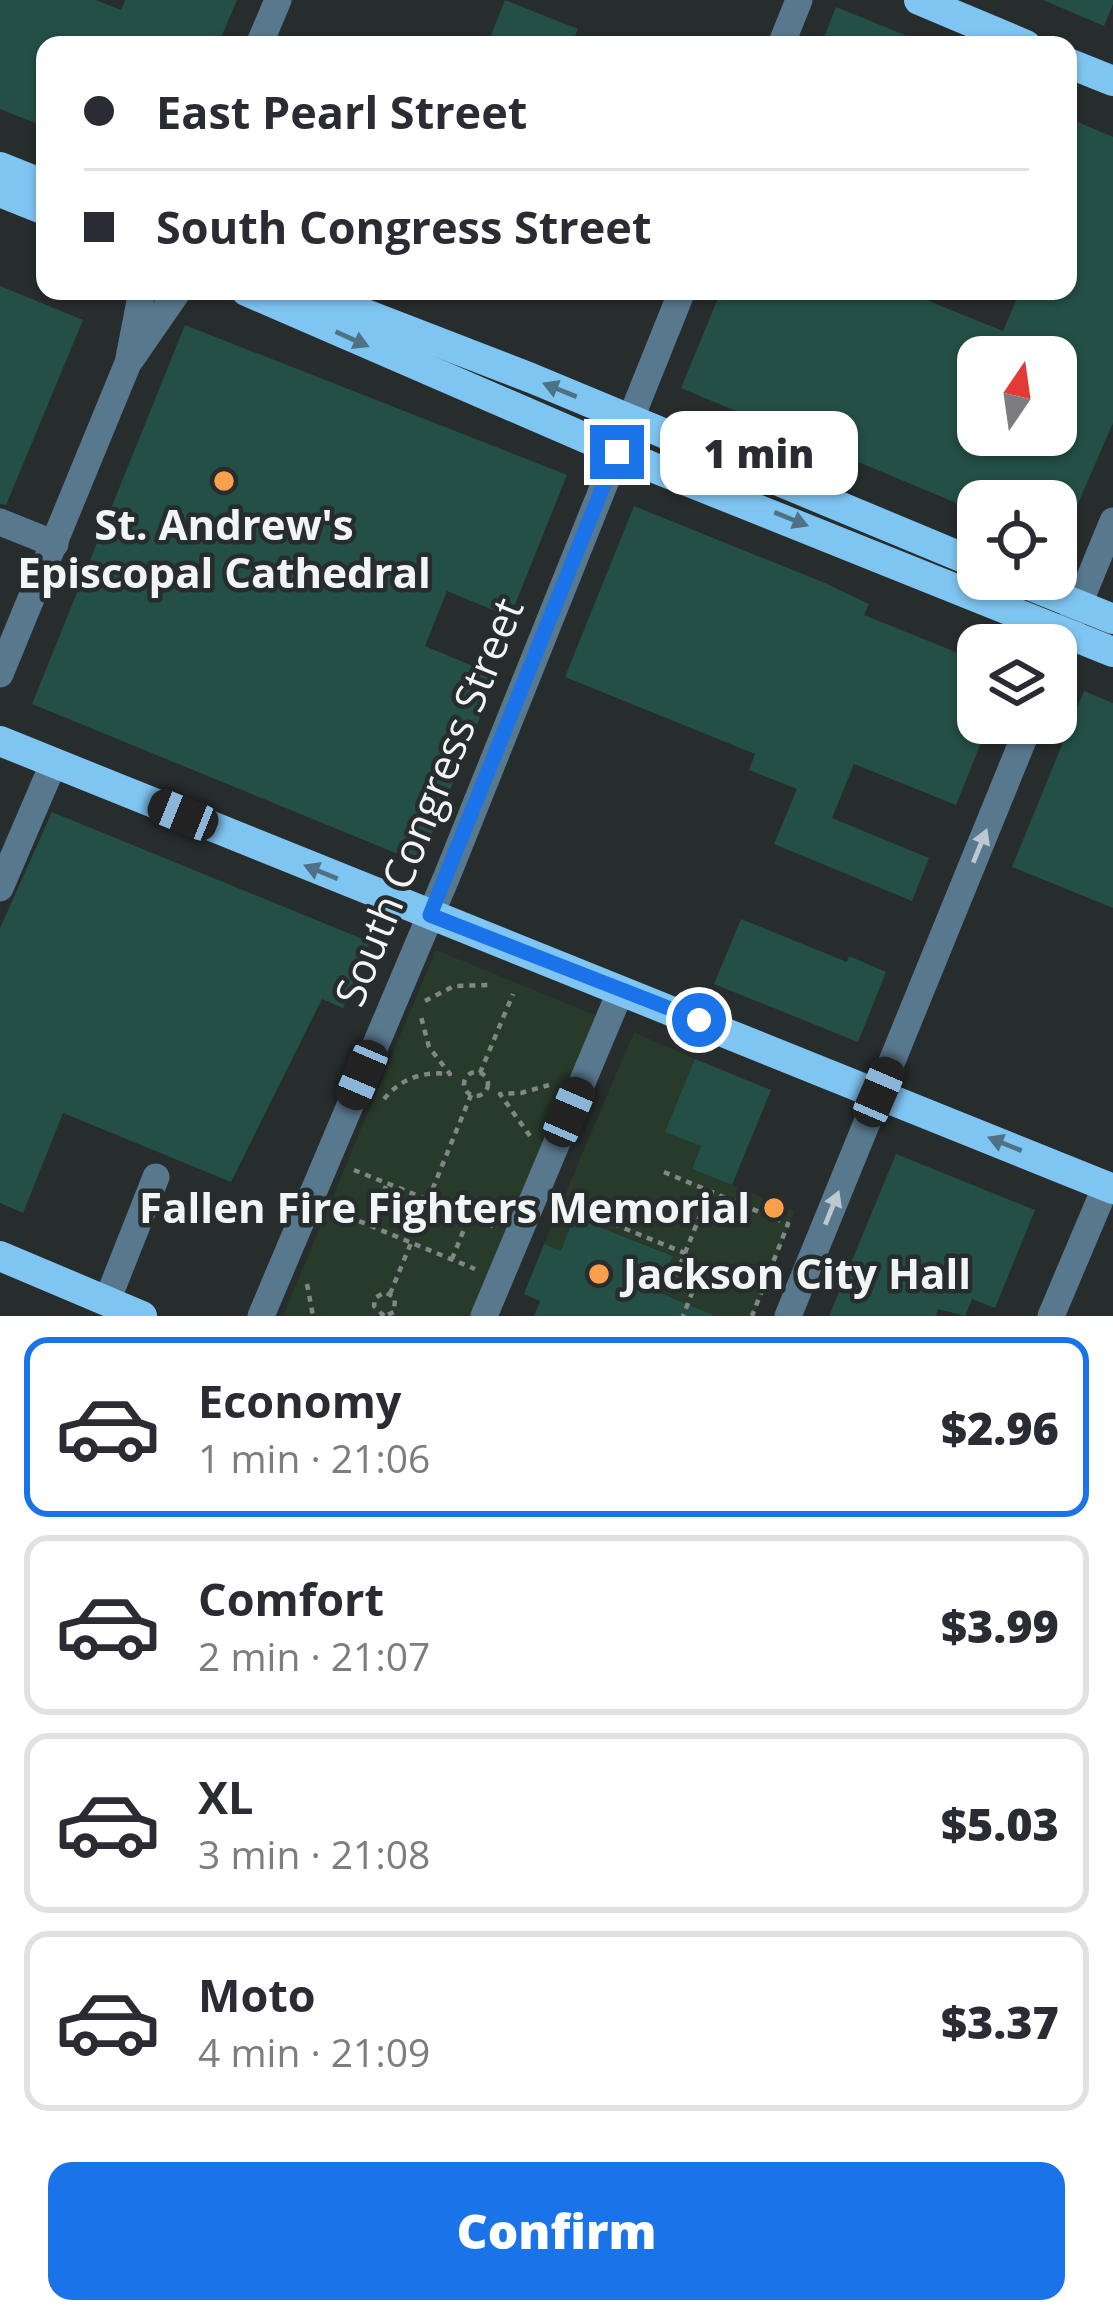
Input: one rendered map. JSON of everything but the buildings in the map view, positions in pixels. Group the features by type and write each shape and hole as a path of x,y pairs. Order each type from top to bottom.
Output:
{"main road":[{"path":"919,0 1005,36"},
{"path":"1077,67 1113,81"},
{"path":"0,167 36,181"},
{"path":"0,192 36,206"},
{"path":"267,300 617,452 1047,624"},
{"path":"329,300 957,555"},
{"path":"1035,600 1059,624"},
{"path":"1077,629 1113,619"},
{"path":"1077,636 1113,652"},
{"path":"0,741 1110,1187"},
{"path":"0,1256 142,1316"}],"street":[{"path":"263,36 278,0"},
{"path":"785,36 800,0"},
{"path":"0,674 128,362 140,300"},
{"path":"128,362 172,300"},
{"name":"South Congress Street","path":"261,1316 430,915 678,300"},
{"path":"1070,624 1113,521"},
{"path":"0,522 55,544"},
{"path":"788,1316 1021,744"},
{"path":"0,888 54,762"},
{"path":"484,1316 621,989"},
{"path":"107,1301 156,1177"},
{"path":"1052,1316 1110,1187"}],"path":[{"path":"425,1001 454,986 490,985"},
{"path":"480,1073 513,994"},
{"path":"420,1013 429,1047 450,1074"},
{"path":"480,1073 488,1082 487,1089 479,1096 471,1095 465,1080 480,1073"},
{"path":"384,1099 416,1076 450,1074 465,1080"},
{"path":"487,1089 521,1094 553,1083"},
{"path":"500,1094 519,1116 532,1147"},
{"path":"428,1200 471,1095"},
{"path":"355,1170 503,1231"},
{"path":"664,1172 788,1224 752,1316"},
{"path":"370,1225 387,1184"},
{"path":"683,1316 692,1293 672,1285 710,1191"},
{"path":"569,1206 685,1252"},
{"path":"337,1212 486,1273"},
{"path":"452,1259 469,1216"},
{"path":"390,1294 411,1242"},
{"path":"307,1284 313,1316"},
{"path":"390,1294 397,1305 394,1312 383,1316 375,1310 375,1298 390,1294"}],"green space":[{"path":"436,950 597,1016 471,1316 283,1316"},
{"path":"634,1032 695,1059 666,1131 701,1146 692,1169 795,1211 753,1316 675,1316 681,1301 658,1292 672,1255 575,1217 561,1251 544,1244"}],"place":[{"name":"St. Andrew's Episcopal Cathedral","path":"224,481"},
{"name":"Fallen Fire Fighters Memorial","path":"774,1208"},
{"name":"Jackson City Hall","path":"599,1274"}],"route":[{"path":"617,452 430,915 699,1020"}]}
